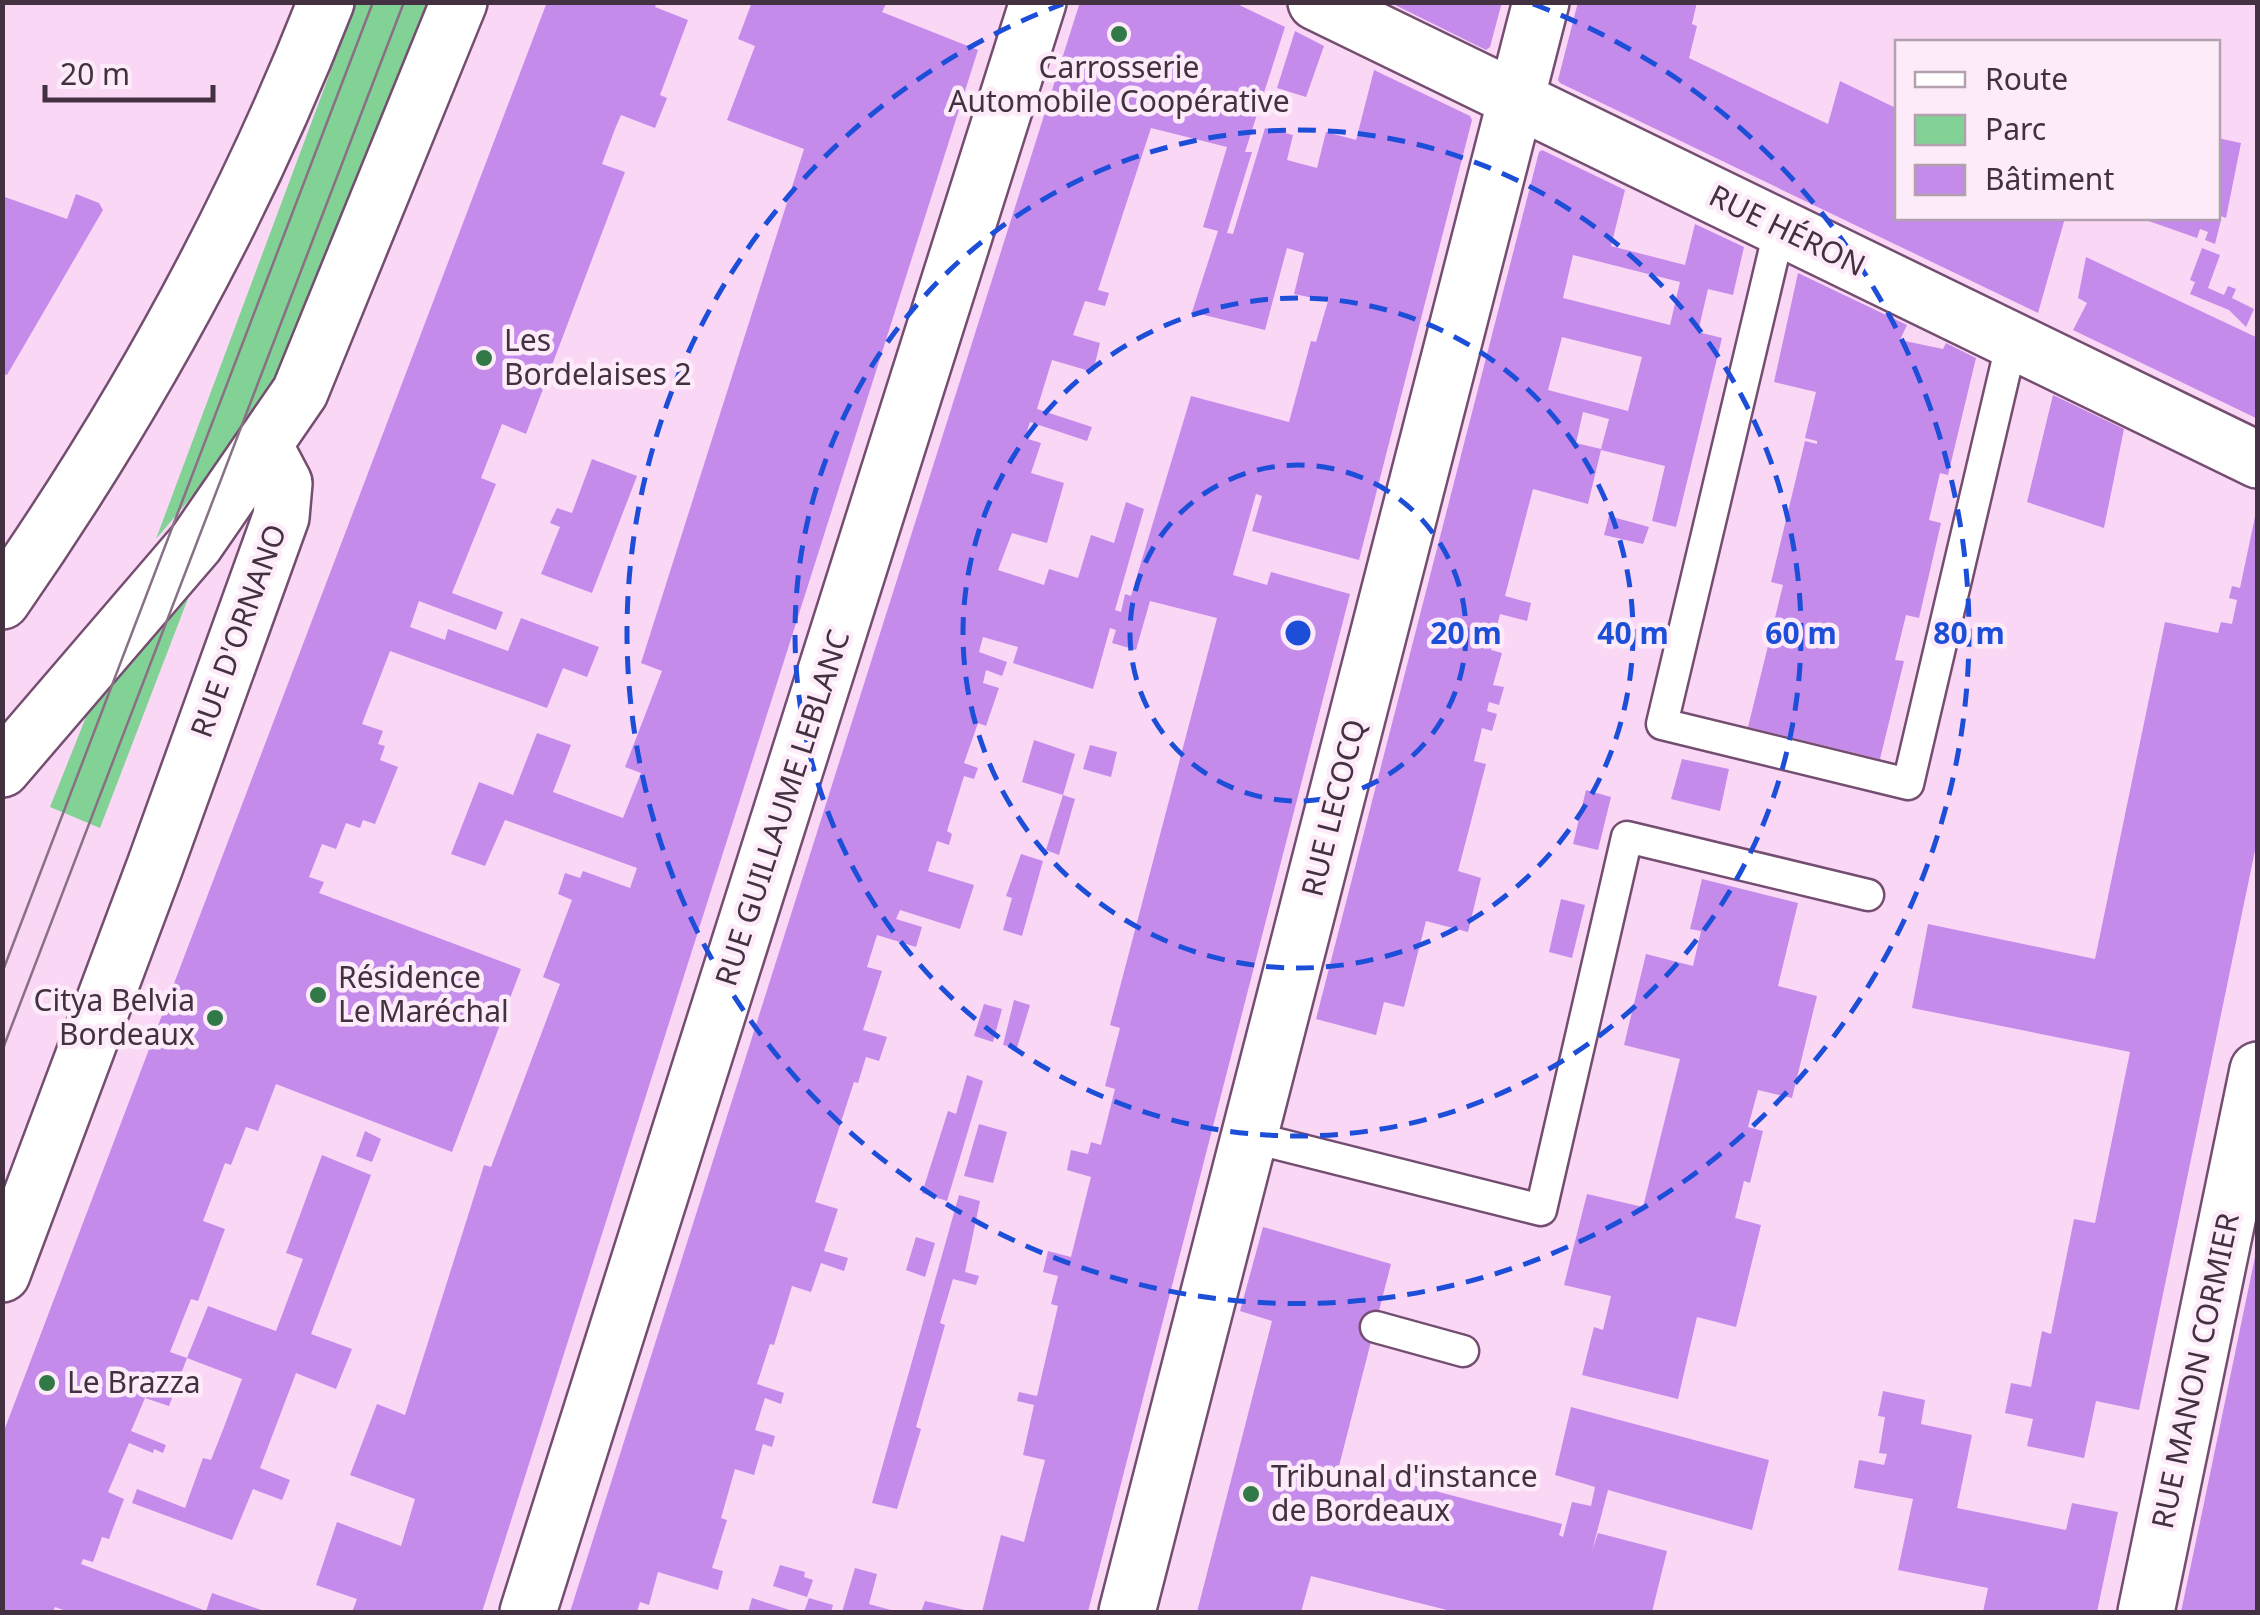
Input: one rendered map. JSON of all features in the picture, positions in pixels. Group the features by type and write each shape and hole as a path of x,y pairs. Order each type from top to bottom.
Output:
{"street":[{"path":"2,601 124,415 234,214 326,2"},
{"path":"2,769 196,544 300,392 459,2"},
{"name":"RUE GUILLAUME LEBLANC","path":"528,1612 1038,2"},
{"name":"RUE HÉRON","path":"1316,2 2258,460"},
{"name":"RUE LECOCQ","path":"1127,1612 1230,1283 1250,1137 1542,2"},
{"name":"RUE D'ORNANO","path":"2,1274 156,866 281,517 284,483 264,445"},
{"name":"RUE MANON CORMIER","path":"2146,1612 2258,1070"}],"lane":[{"path":"1780,228 1662,724 1908,784 2012,340"},
{"path":"1250,1137 1541,1210 1626,837 1868,895"},
{"path":"1376,1327 1463,1352"}],"green space":[{"path":"356,3 435,3 289,372 233,448 156,539"},
{"path":"192,588 100,828 50,807 92,702"}],"building":[{"path":"547,2 657,2 655,7 688,20 660,95 667,98 655,128 621,115 602,164 625,172 526,434 502,424 481,478 496,484 452,593 503,612 496,630 419,601 410,627 445,640 448,629 508,651 521,618 599,647 587,677 563,668 547,708 390,651 362,724 383,731 378,744 385,746 380,760 398,767 375,824 363,820 360,828 346,823 336,849 322,844 309,877 324,882 319,893 521,969 452,1152 276,1084 258,1131 246,1127 231,1165 225,1163 203,1221 225,1229 198,1301 191,1299 170,1352 187,1358 169,1406 145,1398 131,1431 166,1445 163,1453 129,1443 108,1492 124,1499 109,1539 102,1537 93,1562 83,1559 81,1564 206,1611 212,1593 267,1612 69,1612 55,1607 53,1612 2,1612 2,1436"},
{"path":"752,2 887,2 882,12 978,50 482,1612 352,1612 357,1599 316,1585 337,1522 401,1546 415,1499 350,1475 377,1404 405,1415 484,1165 491,1167 560,984 543,977 572,900 558,894 565,873 580,878 583,871 630,888 637,868 505,820 485,866 451,854 479,782 513,795 537,733 571,745 553,792 623,818 641,773 625,767 662,671 641,663 804,149 727,120 755,46 738,39"},
{"path":"1080,2 1233,2 1285,27 1245,152 1252,152 1227,233 1233,234 1265,128 1293,135 1287,160 1317,168 1326,132 1356,140 1374,70 1470,116 1359,560 1252,531 1262,496 1256,494 1233,575 1267,585 1271,572 1350,594 1088,1612 982,1612 1001,1535 1024,1542 1045,1460 1023,1455 1034,1405 1017,1401 1019,1392 1037,1396 1058,1306 1051,1304 1058,1276 1043,1272 1048,1251 1071,1257 1091,1177 1067,1170 1071,1150 1088,1154 1091,1142 1101,1145 1115,1089 1105,1086 1120,1028 1110,1025 1217,618 1150,601 1136,650 1112,643 1116,630 1110,628 1093,689 1013,663 1018,647 983,637 979,652 1007,662 1002,676 986,670 983,683 999,688 986,726 978,723 964,763 978,768 974,779 964,776 947,831 952,834 949,845 937,841 928,871 974,885 960,929 900,910 896,919 922,927 916,947 877,935 867,967 882,971 863,1030 887,1037 879,1061 866,1057 858,1083 854,1082 815,1202 838,1209 824,1251 848,1258 844,1271 821,1263 811,1292 792,1286 757,1384 784,1393 781,1404 765,1398 755,1430 775,1436 772,1447 763,1444 754,1475 735,1469 721,1518 727,1520 712,1568 723,1571 718,1590 658,1572 649,1605 640,1602 637,1612 570,1612","holes":["1151,128 1227,147 1203,227 1218,231 1192,312 1265,330 1287,248 1304,253 1294,294 1328,301 1316,342 1311,341 1289,422 1191,396 1131,596 1125,594 1121,612 1115,610 1144,509 1126,502 1114,543 1091,535 1078,578 1049,569 1044,585 998,570 1012,533 1047,543 1064,483 1031,473 1041,443 1025,438 1030,422 1087,441 1092,427 1037,409 1052,360 1093,372 1100,343 1073,335 1085,301 1105,306 1109,293 1098,290"]},
{"path":"1389,2 1502,2 1486,50"},
{"path":"1578,2 1697,2 1692,24 1697,26 1689,58 1828,124 1840,81 1895,108 1895,220 2064,220 2038,313 1560,83"},
{"path":"1295,31 1324,46 1306,97 1277,88"},
{"path":"2220,138 2241,143 2226,218 2220,216"},
{"path":"1542,150 1625,190 1611,246 1685,265 1695,224 1744,247 1733,295 1708,289 1698,332 1722,338 1676,527 1652,521 1665,466 1601,450 1588,504 1533,489 1505,596 1531,603 1527,621 1500,614 1491,650 1502,653 1493,685 1504,687 1499,705 1489,702 1487,711 1497,714 1492,731 1482,728 1474,761 1486,764 1458,871 1481,878 1468,932 1426,921 1404,1007 1384,1002 1376,1035 1316,1019","holes":["1573,255 1680,282 1670,325 1563,298","1562,337 1642,357 1628,411 1548,390","1583,412 1609,419 1601,449 1576,443"]},
{"path":"76,194 99,203 103,210 7,375 2,373 2,196 67,219"},
{"path":"2146,220 2221,220 2215,244 2205,240 2208,232 2200,229 2197,238"},
{"path":"2202,248 2220,255 2208,288 2224,295 2228,286 2236,289 2232,298 2254,309 2246,327 2229,310 2190,294 2195,282 2190,280"},
{"path":"2086,257 2258,338 2258,419 2073,330 2087,303 2078,298"},
{"path":"1798,273 1907,325 1900,340 1943,349 1946,343 1976,358 1948,475 1940,473 1929,520 1941,523 1919,618 1906,615 1895,660 1904,661 1880,759 1748,727 1783,585 1771,582 1805,441 1817,444 1805,438 1816,392 1774,382"},
{"path":"2053,395 2124,429 2104,528 2027,502"},
{"path":"592,459 637,476 592,593 541,574 560,527 550,523 557,508 572,513"},
{"path":"2256,512 2258,836 2139,1410 2096,1401 2084,1458 2027,1446 2033,1419 2005,1413 2011,1383 2031,1387 2042,1331 2051,1334 2074,1219 2095,1223 2130,1052 1912,1008 1928,924 2095,959 2165,622 2218,633 2221,622 2232,624 2237,600 2229,598 2232,586 2240,588"},
{"path":"1609,516 1649,527 1643,544 1604,535"},
{"path":"1034,740 1075,754 1063,795 1022,782"},
{"path":"1090,745 1117,752 1111,777 1083,769"},
{"path":"1682,759 1729,769 1720,811 1671,799"},
{"path":"1586,790 1611,797 1598,850 1573,844"},
{"path":"1063,795 1075,799 1059,855 1046,850"},
{"path":"1021,854 1043,861 1022,936 1003,930 1012,898 1006,896"},
{"path":"1702,879 1798,903 1778,986 1817,996 1792,1098 1758,1090 1748,1127 1763,1131 1750,1183 1744,1181 1735,1218 1761,1225 1736,1327 1697,1317 1678,1399 1582,1375 1594,1327 1603,1330 1611,1296 1564,1285 1587,1194 1643,1207 1680,1059 1624,1045 1646,954 1693,966 1701,931 1690,929"},
{"path":"1561,899 1585,905 1572,958 1549,952"},
{"path":"1014,1000 1030,1005 1017,1048 1003,1045"},
{"path":"984,1004 1002,1009 993,1042 974,1036"},
{"path":"967,1075 983,1081 947,1201 922,1193 948,1111 956,1114"},
{"path":"979,1124 1007,1132 993,1183 964,1176"},
{"path":"365,1131 381,1139 372,1162 356,1156"},
{"path":"322,1155 371,1175 311,1334 352,1349 336,1389 296,1373 260,1468 290,1480 282,1500 253,1489 232,1540 132,1503 137,1489 185,1508 203,1458 211,1460 224,1427 242,1379 187,1358 208,1306 276,1331 303,1259 286,1253"},
{"path":"959,1195 980,1201 965,1272 979,1276 976,1285 953,1279 940,1323 945,1325 916,1427 921,1429 897,1509 872,1503"},
{"path":"1263,1227 1391,1264 1339,1466 1562,1524 1559,1535 1563,1537 1572,1502 1591,1506 1595,1487 1555,1475 1571,1407 1769,1460 1752,1530 1608,1490 1592,1551 1598,1533 1667,1551 1652,1612 1455,1612 1311,1576 1301,1612 1197,1612 1272,1321 1240,1311"},
{"path":"916,1237 935,1243 925,1277 906,1270"},
{"path":"2256,1252 2258,1612 2181,1612 2204,1503"},
{"path":"1883,1391 1925,1400 1921,1424 1972,1435 1957,1508 2066,1530 2072,1503 2118,1512 2097,1612 1983,1612 1988,1588 1898,1570 1913,1499 1854,1488 1859,1460 1884,1465 1887,1454 1879,1453 1885,1417 1878,1416"},
{"path":"780,1565 805,1572 804,1577 813,1580 807,1597 773,1586"},
{"path":"855,1568 877,1574 869,1604 898,1612 842,1612"},
{"path":"752,1598 796,1612 748,1612"},
{"path":"809,1598 833,1605 831,1612 804,1612"},
{"path":"925,1601 969,1611 969,1612 921,1612"}],"tram line":[{"path":"2,973 373,2"},
{"path":"2,1051 404,2"}],"place":[{"name":"Carrosserie Automobile Coopérative","path":"1119,34"},
{"name":"Les Bordelaises 2","path":"484,358"},
{"name":"Résidence Le Maréchal","path":"318,995"},
{"name":"Citya Belvia Bordeaux","path":"215,1018"},
{"name":"Le Brazza","path":"47,1383"},
{"name":"Tribunal d'instance de Bordeaux","path":"1251,1494"}]}
